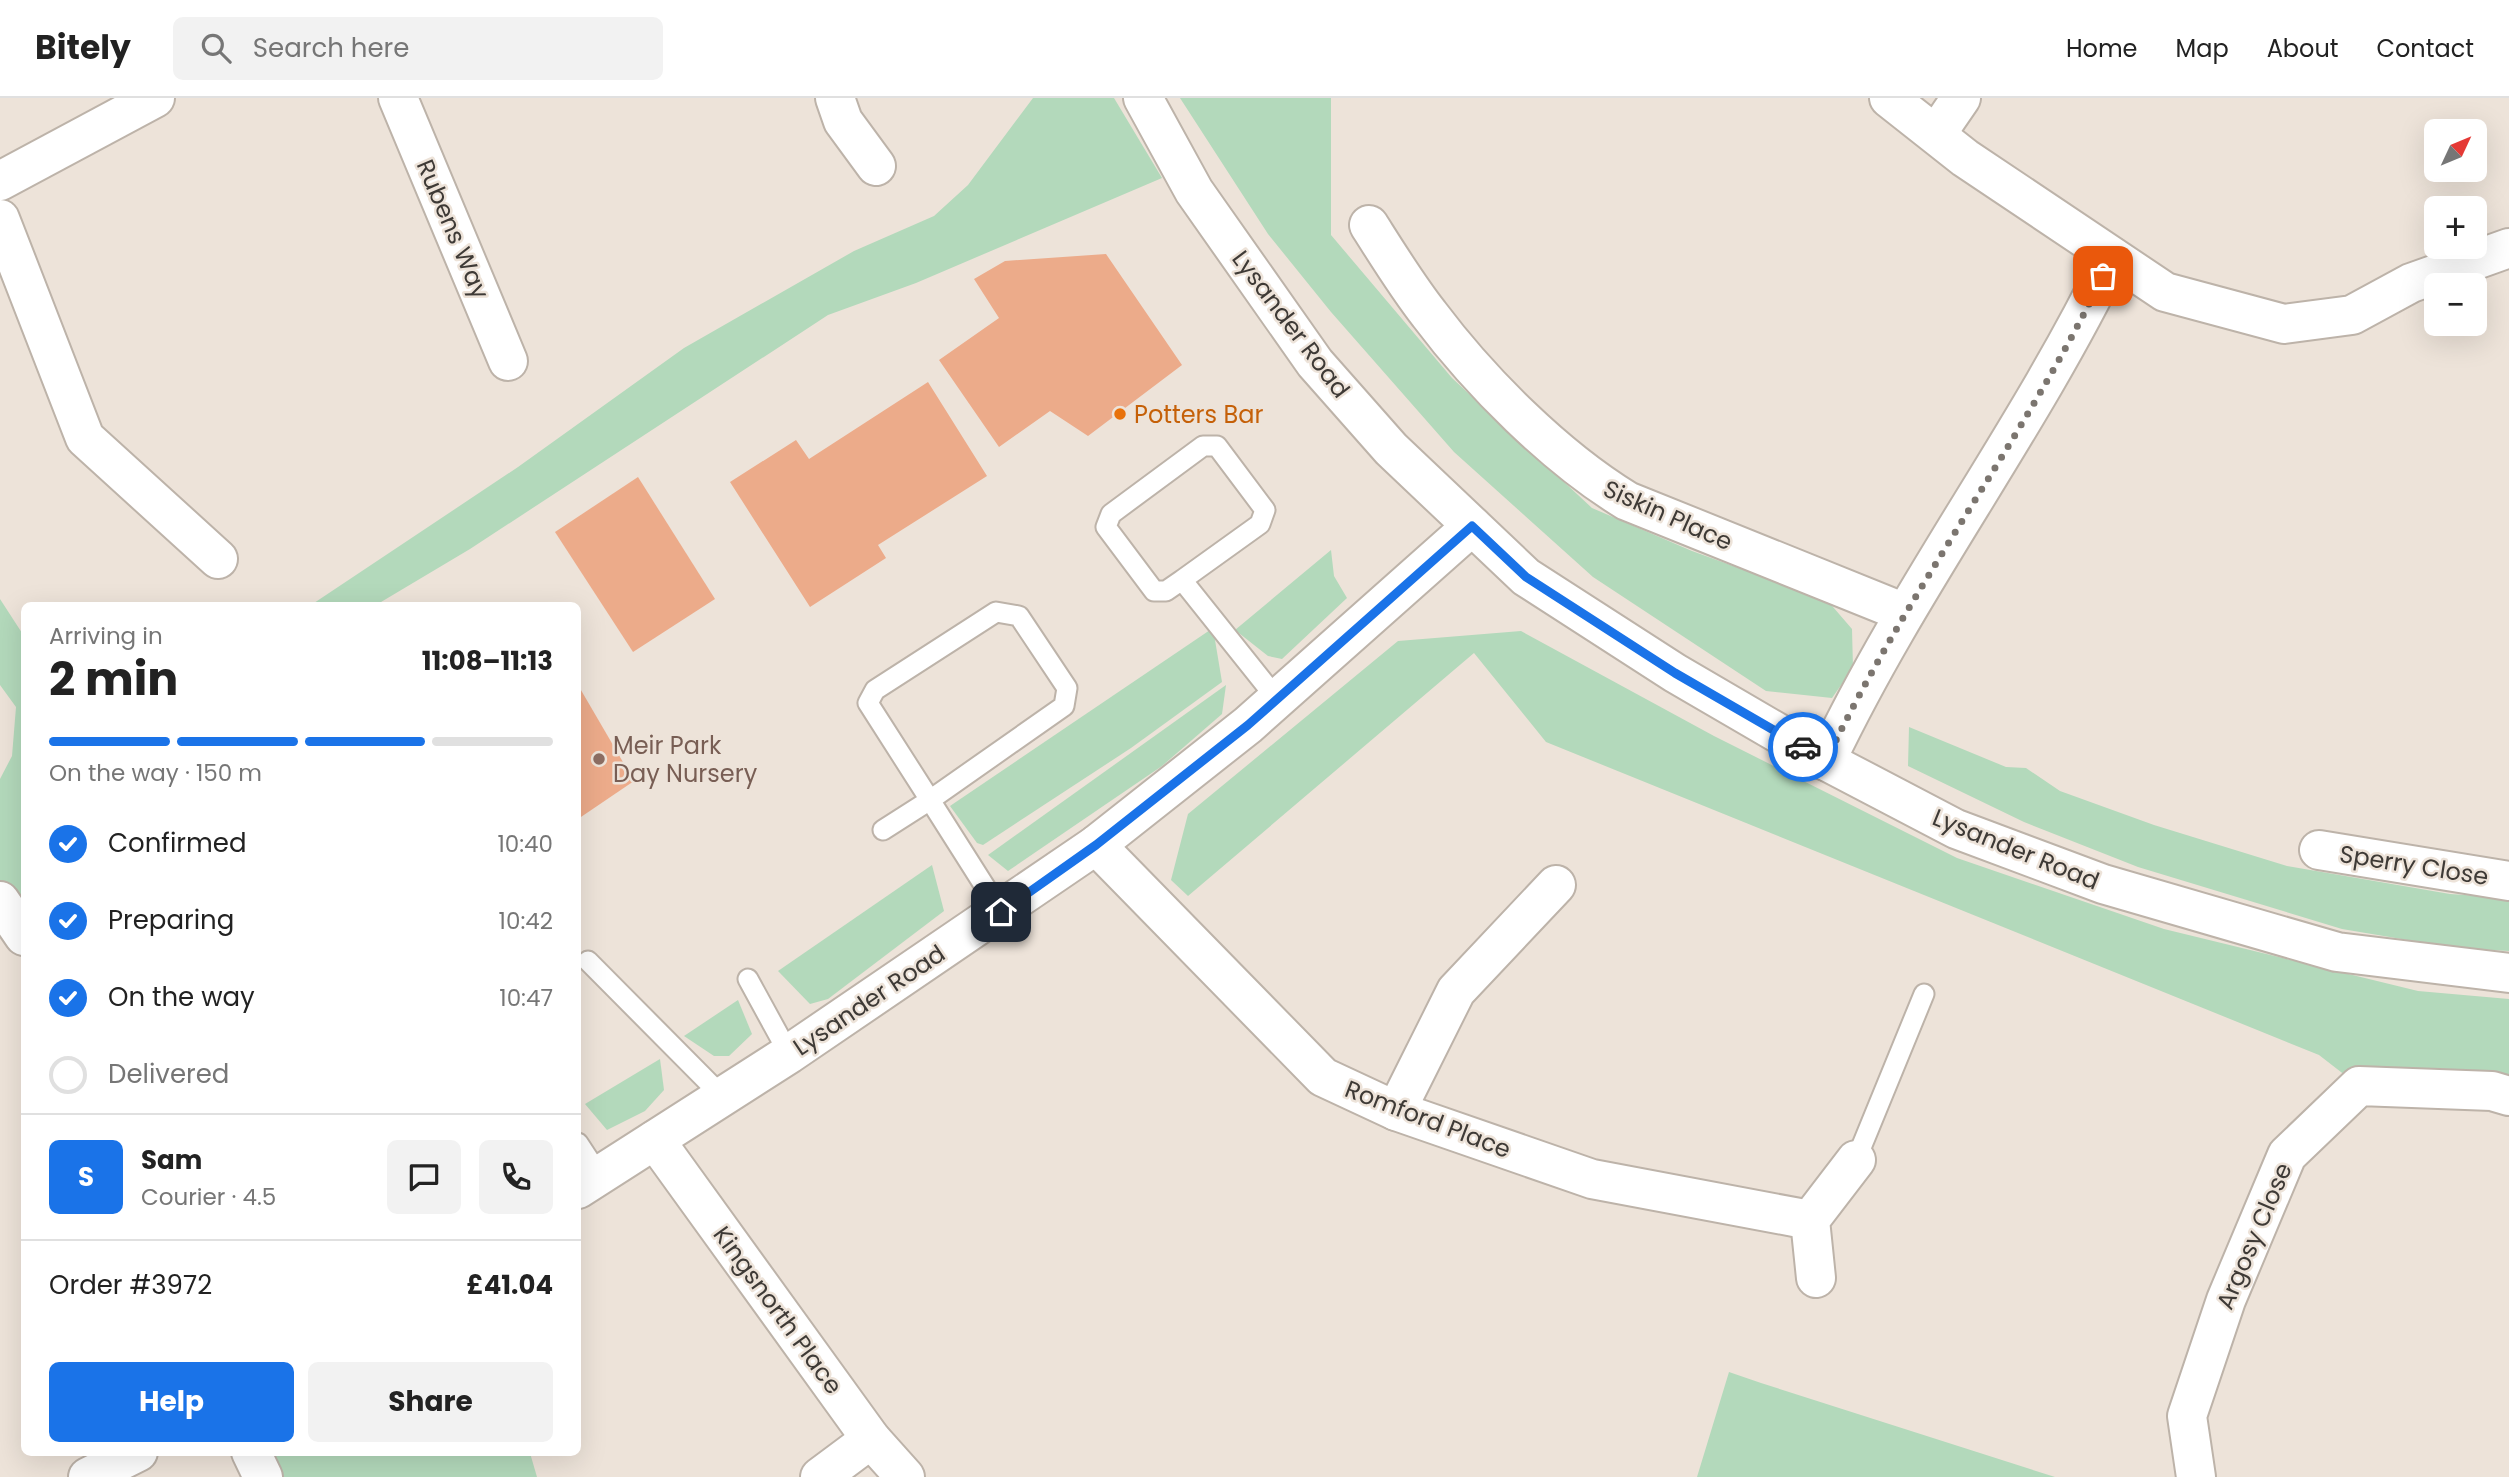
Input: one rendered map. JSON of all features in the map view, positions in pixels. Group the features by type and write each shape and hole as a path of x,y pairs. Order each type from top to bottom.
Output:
{"street":[{"path":"0,181 155,98"},
{"name":"Rubens Way","path":"398,98 508,360"},
{"path":"835,98 842,121 876,166"},
{"name":"Lysander Road","path":"1143,98 1194,191 1315,363 1391,449 1526,577 1675,673 1826,761 1956,829 2103,884 2337,952 2509,973"},
{"path":"1889,98 1937,133 1965,158 2165,292 2284,324 2352,315 2411,283 2509,248"},
{"path":"1937,133 1961,98"},
{"path":"0,219 85,438 218,559"},
{"name":"Siskin Place","path":"1368,225 1429,314 1475,368 1557,452 1591,479 1627,501 1905,613"},
{"path":"1826,761 1850,709 1905,613 2075,333 2112,257"},
{"name":"Lysander Road","path":"588,1182 789,1054 1096,845 1276,699 1472,526"},
{"name":"Romford Place","path":"1096,845 1323,1077 1396,1111 1592,1179 1810,1220"},
{"name":"Sperry Close","path":"2319,850 2509,881"},
{"path":"1396,1111 1456,991 1556,886"},
{"path":"0,901 21,932"},
{"name":"Argosy Close","path":"2196,1477 2187,1416 2226,1300 2287,1155 2359,1086 2492,1091 2509,1096"},
{"name":"Kingsnorth Place","path":"655,1140 871,1439 905,1477"},
{"path":"1816,1278 1810,1220 1856,1160"},
{"path":"820,1477 871,1439"},
{"path":"88,1477 130,1456"},
{"path":"253,1456 263,1477"}],"lane":[{"path":"1203,446 1217,446 1265,510 1260,524 1182,580 1166,591 1154,591 1106,527 1111,514 1203,446"},
{"path":"1182,580 1276,699"},
{"path":"883,830 930,800 1064,706 1067,688 1019,616 996,612 875,690 868,703 930,800 1001,912"},
{"path":"588,961 722,1097"},
{"path":"748,979 789,1054"},
{"path":"1856,1160 1924,994"},
{"path":"581,1155 588,1182"}],"green space":[{"path":"1033,98 1114,98 1162,178 916,283 828,315 470,549 381,602 316,602 518,467 684,348 854,251 934,216 968,185"},
{"path":"1180,98 1331,98 1331,235 1452,378 1592,508 1692,551 1827,600 1852,629 1853,668 1832,698 1766,691 1593,577 1454,452 1331,312 1268,234"},
{"path":"1331,550 1334,576 1347,598 1282,659 1268,656 1235,630"},
{"path":"0,599 21,631 21,932 0,902 0,779 12,756 16,707 0,685"},
{"path":"1213,628 1222,682 1131,748 983,845 977,843 950,806"},
{"path":"1521,631 1714,736 1957,858 2164,929 2418,991 2509,999 2509,1096 2359,1086 2319,1055 1546,742 1474,653 1188,896 1171,880 1188,814 1398,641"},
{"path":"1226,685 1222,714 1162,766 1008,871 988,855"},
{"path":"1909,727 2006,767 2026,768 2060,791 2154,825 2287,866 2450,894 2509,898 2509,951 2455,948 2342,929 2138,867 2024,822 1908,766"},
{"path":"932,865 944,911 828,999 810,1004 778,971"},
{"path":"738,1000 752,1034 729,1056 714,1056 684,1036"},
{"path":"660,1059 664,1090 645,1111 607,1130 585,1104"},
{"path":"1729,1372 1761,1383 2055,1477 1697,1477"},
{"path":"263,1456 531,1456 537,1477 273,1477"}],"building":[{"path":"1106,254 1182,365 1088,436 1050,411 999,447 939,360 999,318 974,279 1005,261"},
{"path":"928,382 987,476 878,545 886,558 810,607 730,482 796,440 809,459"},
{"path":"638,477 715,599 633,652 555,532"},
{"name":"Meir Park Day Nursery","path":"581,690 634,781 581,817"}],"way so far":[{"path":"1803,747 1826,761 1850,709 2075,333 2103,276"}],"place":[{"name":"Potters Bar","path":"1120,414"},
{"name":"Meir Park Day Nursery","path":"599,759"}],"route":[{"path":"1001,912 1096,845 1248,725 1472,526 1526,577 1675,673 1803,747"}]}
